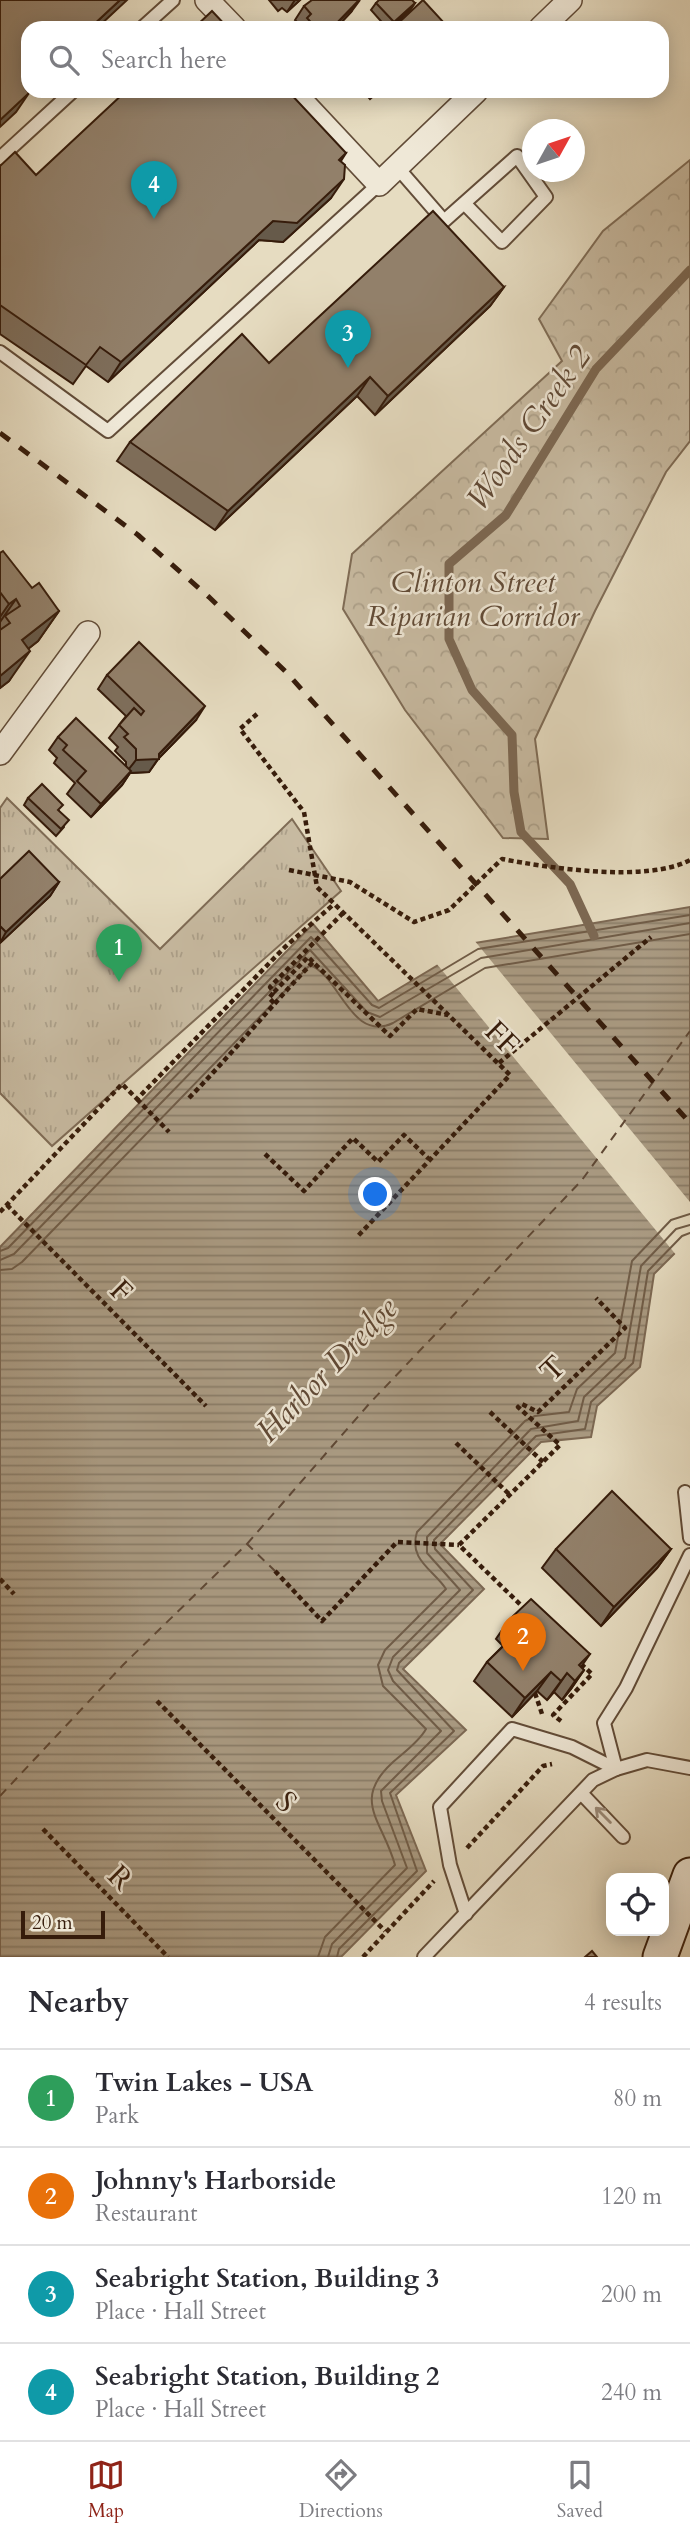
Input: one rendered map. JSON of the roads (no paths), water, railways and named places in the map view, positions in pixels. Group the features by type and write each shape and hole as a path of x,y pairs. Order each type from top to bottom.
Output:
{"street":[{"path":"207,0 226,21"},
{"path":"548,21 569,0"},
{"path":"299,98 379,184 469,98"},
{"path":"0,753 88,633"},
{"path":"660,1957 690,1875"}],"lane":[{"path":"150,21 173,0"},
{"path":"0,158 65,98"},
{"path":"397,167 444,221 464,203 517,156 546,197 502,242 464,203"},
{"path":"0,352 108,431 379,184"},
{"path":"685,1492 690,1538"},
{"path":"615,1769 604,1723 626,1688 690,1555"},
{"path":"466,1914 450,1865 440,1807 512,1729 572,1747 615,1769"},
{"path":"429,1956 593,1780 615,1769 647,1760 690,1768"},
{"path":"582,1794 624,1836"}],"water":[{"name":"Harbor Dredge","path":"690,907 690,1238 654,1274 640,1367 597,1406 591,1437 541,1442 440,1544 484,1589 403,1669 466,1730 396,1795 426,1871 341,1957 0,1957 0,1247 313,924 378,1001 475,943"}],"waterway":[{"name":"Woods Creek 2","path":"594,936 570,884 521,832 514,792 512,735 472,690 449,639 449,564 506,515 596,369 690,270"}],"railway":[{"path":"0,433 138,535 209,597 287,673 690,1123"}],"place":[{"name":"Seabright Station, Building 2","path":"154,219"},
{"name":"Seabright Station, Building 3","path":"348,368"},
{"name":"Twin Lakes - USA","path":"119,982"},
{"name":"Johnny's Harborside","path":"523,1671"}],"park label":[{"name":"Clinton Street Riparian Corridor","path":"473,599"}]}
